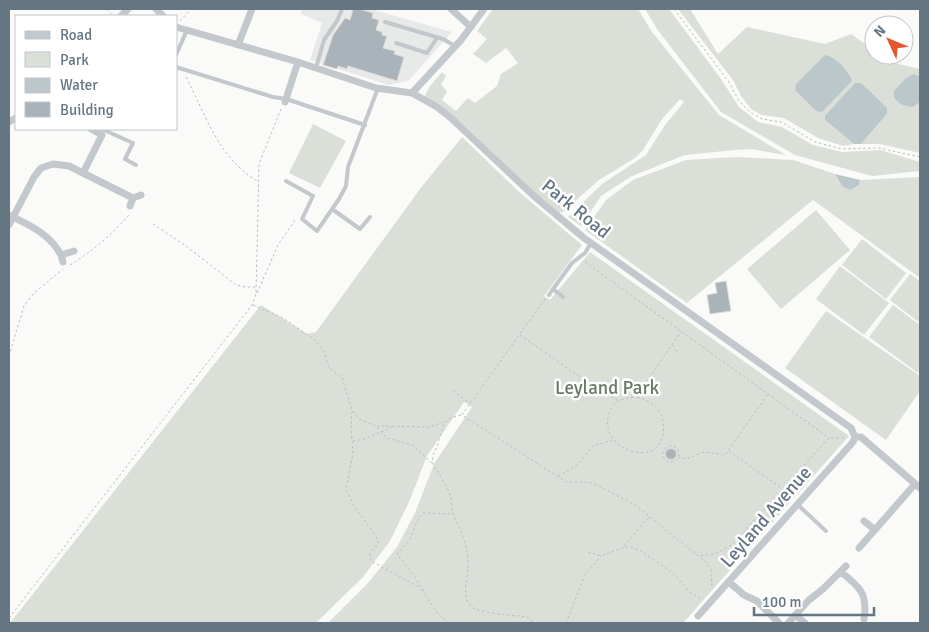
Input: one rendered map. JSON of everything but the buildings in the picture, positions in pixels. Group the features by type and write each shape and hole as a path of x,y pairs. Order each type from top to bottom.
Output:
{"street":[{"path":"238,44 252,9"},
{"path":"451,9 471,28"},
{"path":"412,94 471,28 484,9"},
{"name":"Park Road","path":"178,27 378,88 412,94 437,107 535,197 591,243 846,425 854,432 856,437 861,437 918,486"},
{"path":"285,100 298,62"},
{"path":"83,172 104,131"},
{"path":"9,225 11,216 34,177 41,168 53,164 60,164 83,172 133,198 141,195"},
{"path":"130,206 133,198"},
{"path":"11,216 43,234 53,243 65,263 74,251"},
{"name":"Leyland Avenue","path":"698,616 798,505 856,437"},
{"path":"859,548 874,530 918,486"},
{"path":"864,520 874,530"},
{"path":"788,623 844,569 863,594 866,603 866,621"},
{"path":"730,582 744,595 757,601 779,623"},
{"path":"795,615 806,623"}],"lane":[{"path":"316,68 324,40 337,21 342,9"},
{"path":"385,22 437,38 455,46"},
{"path":"178,50 187,30"},
{"path":"396,43 427,53 437,38"},
{"path":"179,67 365,126"},
{"path":"286,181 313,196 302,218 317,231 346,186 348,167 378,88"},
{"path":"104,131 133,143 125,159 136,165"},
{"path":"332,209 360,229 370,217"},
{"path":"548,295 591,243"},
{"path":"552,289 563,297"},
{"path":"798,505 826,531"}],"path":[{"path":"178,24 191,9"},
{"path":"674,9 729,82 738,101 750,112 762,119 781,122 815,142 842,149 879,148 920,157"},
{"path":"179,67 217,142 238,167 257,181"},
{"path":"256,294 258,164 285,100"},
{"path":"9,356 24,306 65,263 86,255 115,231 130,214 130,206"},
{"path":"9,618 252,305 283,236 296,220 302,218"},
{"path":"154,224 236,285 256,287"},
{"path":"580,257 586,264 829,438 856,437"},
{"path":"252,305 283,318 315,340 324,351 329,368 342,378 352,410 359,419 376,426 429,427 462,414 548,295"},
{"path":"632,397 641,389 682,332"},
{"path":"519,335 603,393 618,400 632,397 647,401 659,411 664,424 661,442 653,450 634,452 623,448 614,440 609,428 609,419 610,411 618,400"},
{"path":"673,344 678,354"},
{"path":"453,391 470,403"},
{"path":"678,457 678,452 673,446 668,447 663,452 666,460 670,462 678,457 686,458 704,452 722,455 729,451 768,394"},
{"path":"352,410 353,453 346,490 353,504 378,538 378,544 370,553 371,561 417,586 425,594"},
{"path":"462,414 568,483 587,482 595,484 622,498 649,516 684,546 700,556 711,570 713,586 710,603 689,592 678,578 642,551 631,547 624,547 602,556 585,575 566,623"},
{"path":"433,464 433,451 439,443 444,422"},
{"path":"376,426 392,440 412,445 433,464 449,491 454,514 467,550 469,571 465,585 470,606 482,612 494,612 527,618 535,623"},
{"path":"353,441 365,439 393,426"},
{"path":"700,556 717,553 732,545 829,438"},
{"path":"557,477 576,467 593,446 603,441 614,440"},
{"path":"729,451 777,484 782,490"},
{"path":"448,623 438,614 412,573 397,554 410,539 419,517 423,513 454,514"},
{"path":"624,547 649,516"},
{"path":"588,552 602,556"}],"shaded area":[{"path":"302,9 371,9 452,32 408,81 388,85 310,60 322,23 301,14"}],"green space":[{"path":"493,9 638,9 652,32 719,115 786,155 751,149 685,155 632,176 601,196 581,226 568,217 602,184 646,155 665,125 684,102 680,99 662,119 643,150 635,158 599,180 563,212 558,213 460,122 424,97 430,86 442,72 446,76 441,84 447,92 442,100 456,111 468,98 475,103 497,86 501,74 518,63 506,48 486,63 473,54 487,39 477,31"},
{"path":"645,9 669,9 721,79 739,107 758,122 782,127 813,145 842,152 880,150 920,162 920,171 872,176 795,155 721,112 657,29"},
{"path":"678,9 690,9 718,54 747,27 825,44 851,34 864,43 864,65 903,65 920,69 920,153 880,144 861,144 887,114 825,120 854,144 843,146 818,138 784,118 762,115 751,109 741,96 733,80"},
{"path":"313,124 346,141 320,188 289,173"},
{"name":"Leyland Park","path":"462,137 518,191 582,245 544,296 550,300 590,252 849,436 683,623 328,623 368,583 397,547 415,513 434,464 472,407 464,402 427,456 409,502 390,541 363,577 316,623 10,623 261,305 307,334 316,332 420,189"},
{"path":"736,157 793,160 835,174 842,186 859,185 860,180 920,177 920,278 813,200 687,303 585,230 606,200 633,180 686,160"},
{"path":"816,210 850,250 781,309 747,269"},
{"path":"862,239 906,273 886,299 842,265"},
{"path":"840,266 889,303 864,335 816,299"},
{"path":"910,274 920,281 920,323 890,300"},
{"path":"893,305 920,325 920,370 918,373 869,337"},
{"path":"826,311 920,376 920,391 886,440 785,368"}],"water":[{"path":"825,55 842,65 852,81 822,112 816,111 795,90 796,84"},
{"path":"914,74 920,77 920,102 912,107 902,105 894,98 894,91 906,78"},
{"path":"855,83 861,83 887,108 887,114 861,144 854,144 825,120 825,116"},
{"path":"835,174 860,180 859,185 850,190 842,186"}]}
